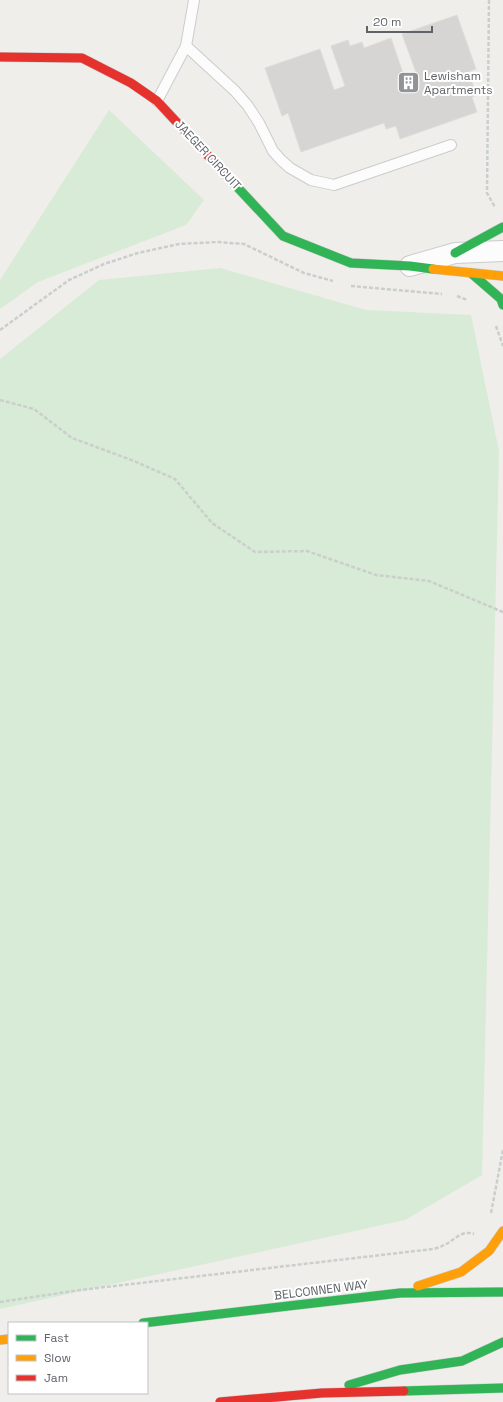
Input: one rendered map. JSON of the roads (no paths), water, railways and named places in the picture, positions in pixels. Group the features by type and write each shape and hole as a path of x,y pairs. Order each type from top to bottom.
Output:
{"main road":[{"name":"JAEGER CIRCUIT","path":"0,57 82,58 131,83 157,101 283,236 351,263 410,266 503,276"},
{"path":"455,253 503,227"},
{"path":"471,273 501,299 503,305"},
{"path":"400,1292 461,1272 489,1251 503,1231"},
{"name":"BELCONNEN WAY","path":"148,1322 400,1292 503,1292"},
{"path":"322,1393 400,1370 462,1362 503,1342"},
{"path":"220,1402 322,1393 503,1388"}],"street":[{"name":"JAEGER CIRCUIT","path":"410,266 455,253 503,251"}],"lane":[{"path":"157,101 186,46 194,0"},
{"path":"186,46 235,91 248,106 274,151 281,160 290,168 311,180 334,185 451,145"}],"place":[{"name":"Lewisham Apartments","path":"408,83"}]}
